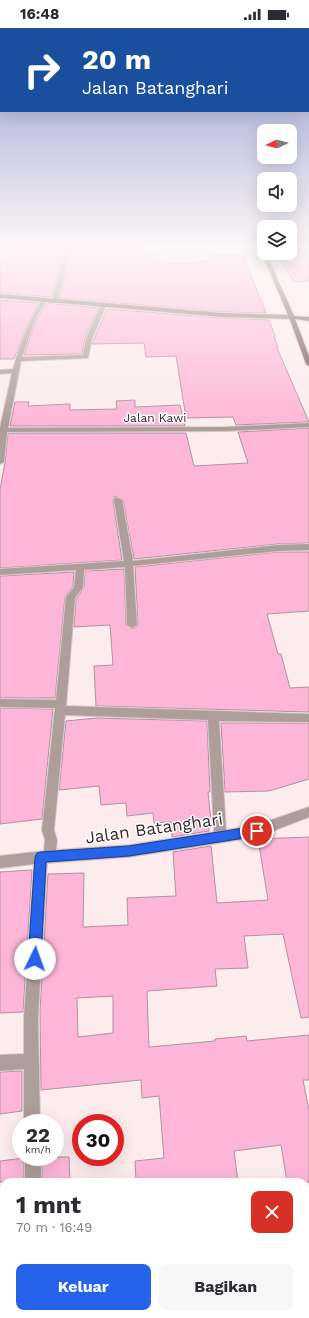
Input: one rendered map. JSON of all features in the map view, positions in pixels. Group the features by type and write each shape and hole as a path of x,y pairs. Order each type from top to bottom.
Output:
{"main road":[{"path":"95,305 223,315 292,317 309,319"},
{"path":"287,305 309,364"}],"street":[{"path":"0,462 2,430 15,371 32,318 41,305"},
{"path":"18,360 86,357 89,339 103,306"},
{"path":"0,372 15,371"},
{"name":"Jalan Kawi","path":"2,430 226,429 309,425"},
{"path":"118,500 129,564 132,626"},
{"path":"0,572 129,564 278,548 309,547"},
{"path":"32,1114 31,1017 45,857 51,840 48,830 71,597 76,592 80,583 80,567"},
{"path":"0,703 213,716 309,718"},
{"path":"213,716 220,836"},
{"name":"Jalan Batanghari","path":"0,862 129,851 257,831 309,812"},
{"path":"0,1063 32,1061"},
{"path":"32,1166 33,1178"}],"building":[{"path":"0,305 37,305 14,359 0,359"},
{"path":"46,305 69,305 98,308 85,338 82,354 24,355 37,319"},
{"path":"144,305 263,305 266,313 223,312"},
{"path":"107,309 269,320 275,336 277,348 309,422 236,425 233,417 186,418 176,356 146,357 144,343 92,344"},
{"path":"135,400 135,407 180,405 185,426 10,426 15,402 29,402 28,406 70,404 70,410 117,409 116,401"},
{"path":"309,428 309,543 278,544 134,559 123,500 115,496 113,500 122,560 0,568 0,490 8,433 186,433 194,466 248,463 238,432"},
{"path":"278,552 309,552 309,611 267,614 278,654 281,654 290,688 309,687 309,712 96,706 94,666 113,665 110,625 74,627 76,599 84,587 85,571 124,569 126,625 133,629 138,625 135,567"},
{"path":"74,572 73,586 65,597 55,698 0,698 0,576"},
{"path":"0,708 53,709 42,819 0,824"},
{"path":"97,718 207,721 210,792 208,792 211,821 208,821 209,831 172,837 171,822 154,823 153,813 127,816 126,803 101,805 99,786 59,790 66,721"},
{"path":"221,723 309,723 309,779 269,791 225,792"},
{"path":"309,837 309,1017 301,1018 283,934 244,936 248,968 215,969 217,986 147,991 149,1047 215,1041 215,1039 246,1036 247,1041 309,1035 309,1080 303,1080 309,1110 309,1178 286,1178 281,1145 234,1151 237,1178 136,1178 135,1161 164,1158 159,1096 142,1098 141,1080 41,1090 40,1011 48,874 84,873 83,927 128,925 127,898 176,896 173,852 211,846 217,903 268,900 258,839","holes":["113,996 113,1033 78,1037 77,998"]},
{"path":"32,870 23,1012 0,1013 0,872"},
{"path":"22,1071 22,1111 0,1114 0,1072"},
{"path":"64,1157 69,1157 70,1178 42,1178 42,1166 64,1166"},
{"path":"12,1160 12,1166 24,1166 24,1178 0,1178 0,1161"}],"route":[{"path":"35,959 41,857 129,851 257,831"}]}
